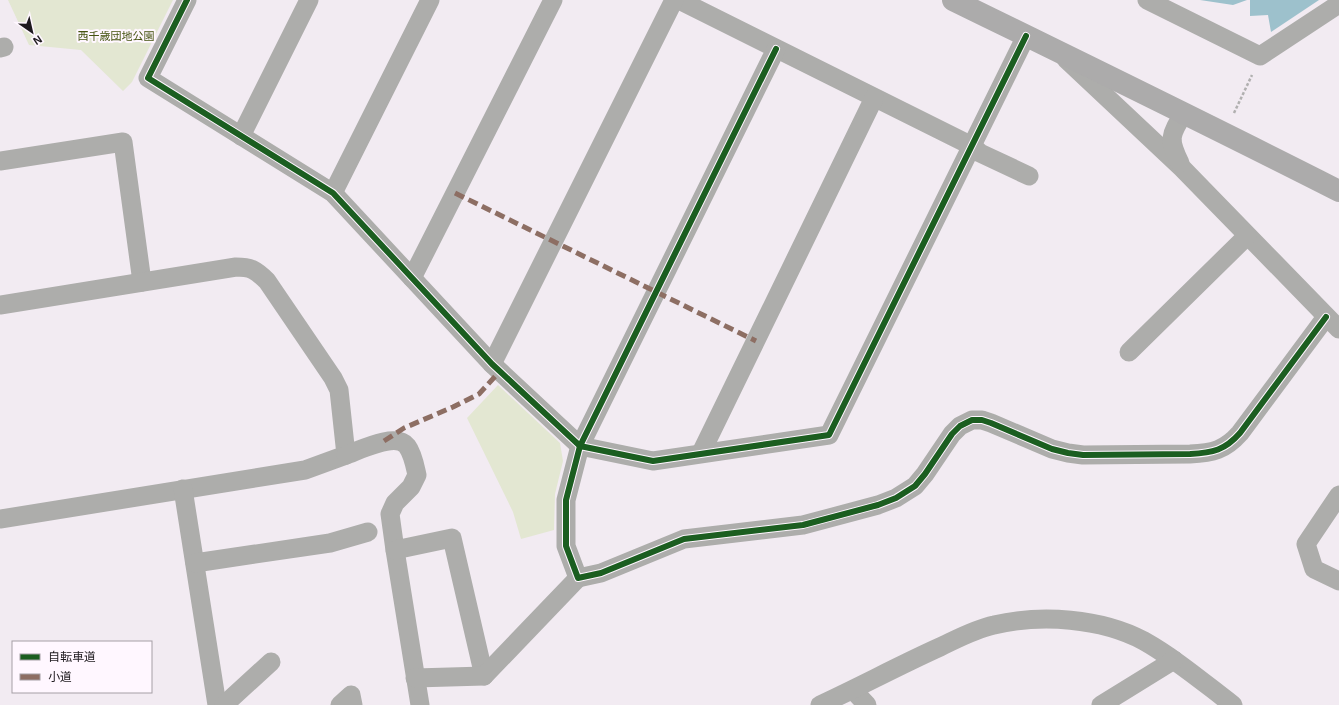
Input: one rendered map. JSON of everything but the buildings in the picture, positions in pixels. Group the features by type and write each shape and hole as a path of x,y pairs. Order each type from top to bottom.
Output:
{"street":[{"path":"187,0 148,78 333,193 492,364 580,446 653,462 829,435 1026,36"},
{"path":"241,136 309,0"},
{"path":"333,193 430,0"},
{"path":"412,278 553,0"},
{"path":"492,364 674,0"},
{"path":"679,0 972,146 980,153 1029,176"},
{"path":"953,0 1339,191"},
{"path":"1147,0 1260,56 1339,4"},
{"path":"578,578 566,546 566,500 580,446 776,49"},
{"path":"415,678 484,676 578,578 601,573 684,539 803,525 878,505 896,498 915,486 926,474 952,434 960,426 972,420 982,420 991,423 1052,449 1083,455 1204,454 1215,452 1226,447 1240,433 1333,323 1182,168 1060,54"},
{"path":"701,454 874,98"},
{"path":"1182,168 1174,151 1171,140 1174,129 1184,113"},
{"path":"0,161 123,142 142,282"},
{"path":"1129,352 1247,236"},
{"path":"0,305 236,266 248,267 258,272 267,281 333,378 339,390 346,455"},
{"path":"0,519 305,470 384,441 400,441 407,446 415,464 417,475 410,487 395,503 390,514 420,705"},
{"path":"183,489 217,705"},
{"path":"1339,495 1306,544 1314,569 1339,581"},
{"path":"195,563 330,542 368,532"},
{"path":"395,550 452,538 484,676"},
{"path":"820,705 963,636 993,625 1038,618 1075,620 1107,627 1143,641 1174,660 1233,705"},
{"path":"1101,705 1174,660"},
{"path":"224,705 271,662"},
{"path":"853,690 867,705"},
{"path":"340,705 351,695 353,705"}],"path":[{"path":"1233,115 1257,66 1260,56"}],"green space":[{"name":"西千歳団地公園","path":"8,0 173,0 132,82 123,91 81,50 29,45"},
{"path":"498,385 560,443 563,461 555,494 554,530 521,539 513,512 467,418"}],"water":[{"path":"1200,0 1247,0 1233,5"},
{"path":"1250,0 1319,0 1271,32 1268,15 1250,16"}],"marked path":[{"path":"455,193 756,341"},
{"path":"384,441 404,428 479,394 500,371"}],"cycle path":[{"path":"187,0 148,78 333,193 492,364 580,446 653,461 829,435 1026,36"},
{"path":"776,49 580,446 566,500 566,546 578,578 601,573 684,539 803,525 878,505 896,498 915,486 952,434 960,426 972,420 982,420 991,423 1052,449 1083,455 1190,454 1218,450 1224,447 1240,433 1326,317"}]}
